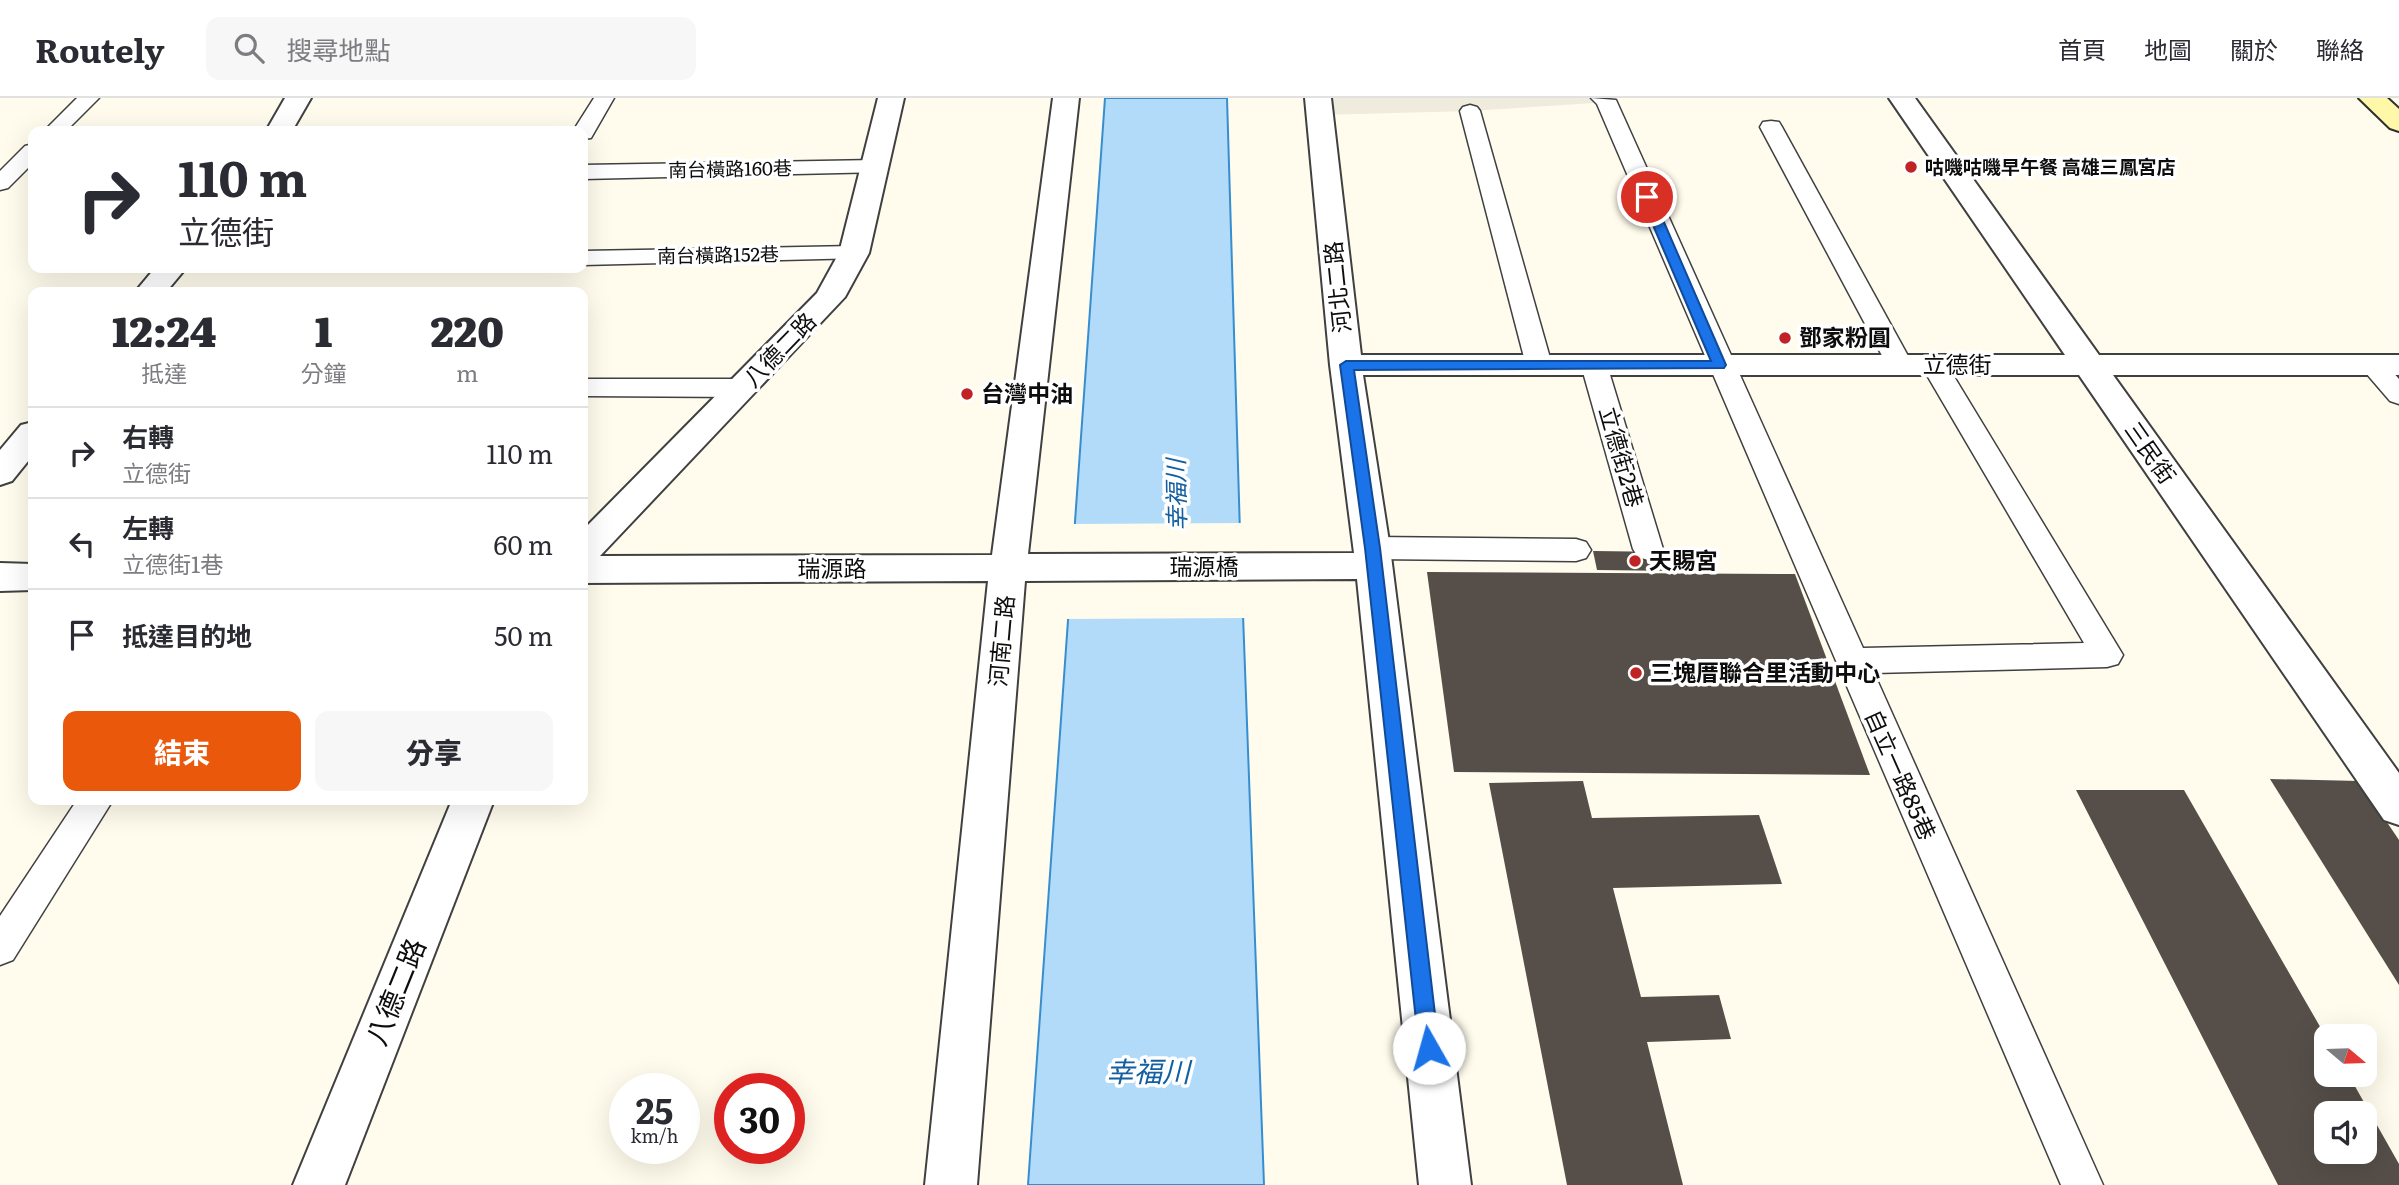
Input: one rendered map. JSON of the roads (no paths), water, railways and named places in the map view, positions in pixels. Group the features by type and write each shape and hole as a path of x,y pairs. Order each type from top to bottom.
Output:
{"street":[{"path":"282,126 298,98"},
{"name":"八德二路","path":"588,547 830,298 853,253 891,98"},
{"name":"河南二路","path":"951,1185 1008,569 1066,98"},
{"name":"河北二路","path":"1318,98 1346,365 1373,557 1446,1185"},
{"name":"三民街","path":"1902,98 2399,807"},
{"path":"2372,98 2399,123"},
{"path":"154,287 167,273"},
{"name":"立德街","path":"1346,365 2385,365"},
{"path":"0,473 28,438"},
{"name":"瑞源橋","path":"1082,567 1326,567 1373,557"},
{"name":"瑞源路","path":"588,570 1082,567"},
{"path":"0,578 28,577"},
{"name":"八德二路","path":"319,1185 471,805"}],"lane":[{"path":"59,126 89,98"},
{"path":"587,126 604,98"},
{"name":"自立一路85巷","path":"1601,98 1606,100 2082,1185"},
{"path":"1470,111 1539,365"},
{"path":"1771,127 1900,365"},
{"path":"0,183 28,156"},
{"name":"南台橫路160巷","path":"588,172 876,167"},
{"name":"南台橫路152巷","path":"588,258 853,253"},
{"name":"立德街2巷","path":"1594,365 1648,549"},
{"path":"1850,661 2107,655 1934,365"},
{"path":"2385,365 2399,395"},
{"path":"588,388 743,388"},
{"path":"1373,557 1576,550"},
{"path":"0,948 93,805"}],"water":[{"name":"幸福川","path":"1105,98 1227,98 1264,1185 1028,1185"}],"place":[{"name":"咕嘰咕嘰早午餐 高雄三鳳宮店","path":"1911,167"},
{"name":"鄧家粉圓","path":"1785,338"},
{"name":"台灣中油","path":"967,394"},
{"name":"天賜宮","path":"1635,561"},
{"name":"三塊厝聯合里活動中心","path":"1636,673"}]}
